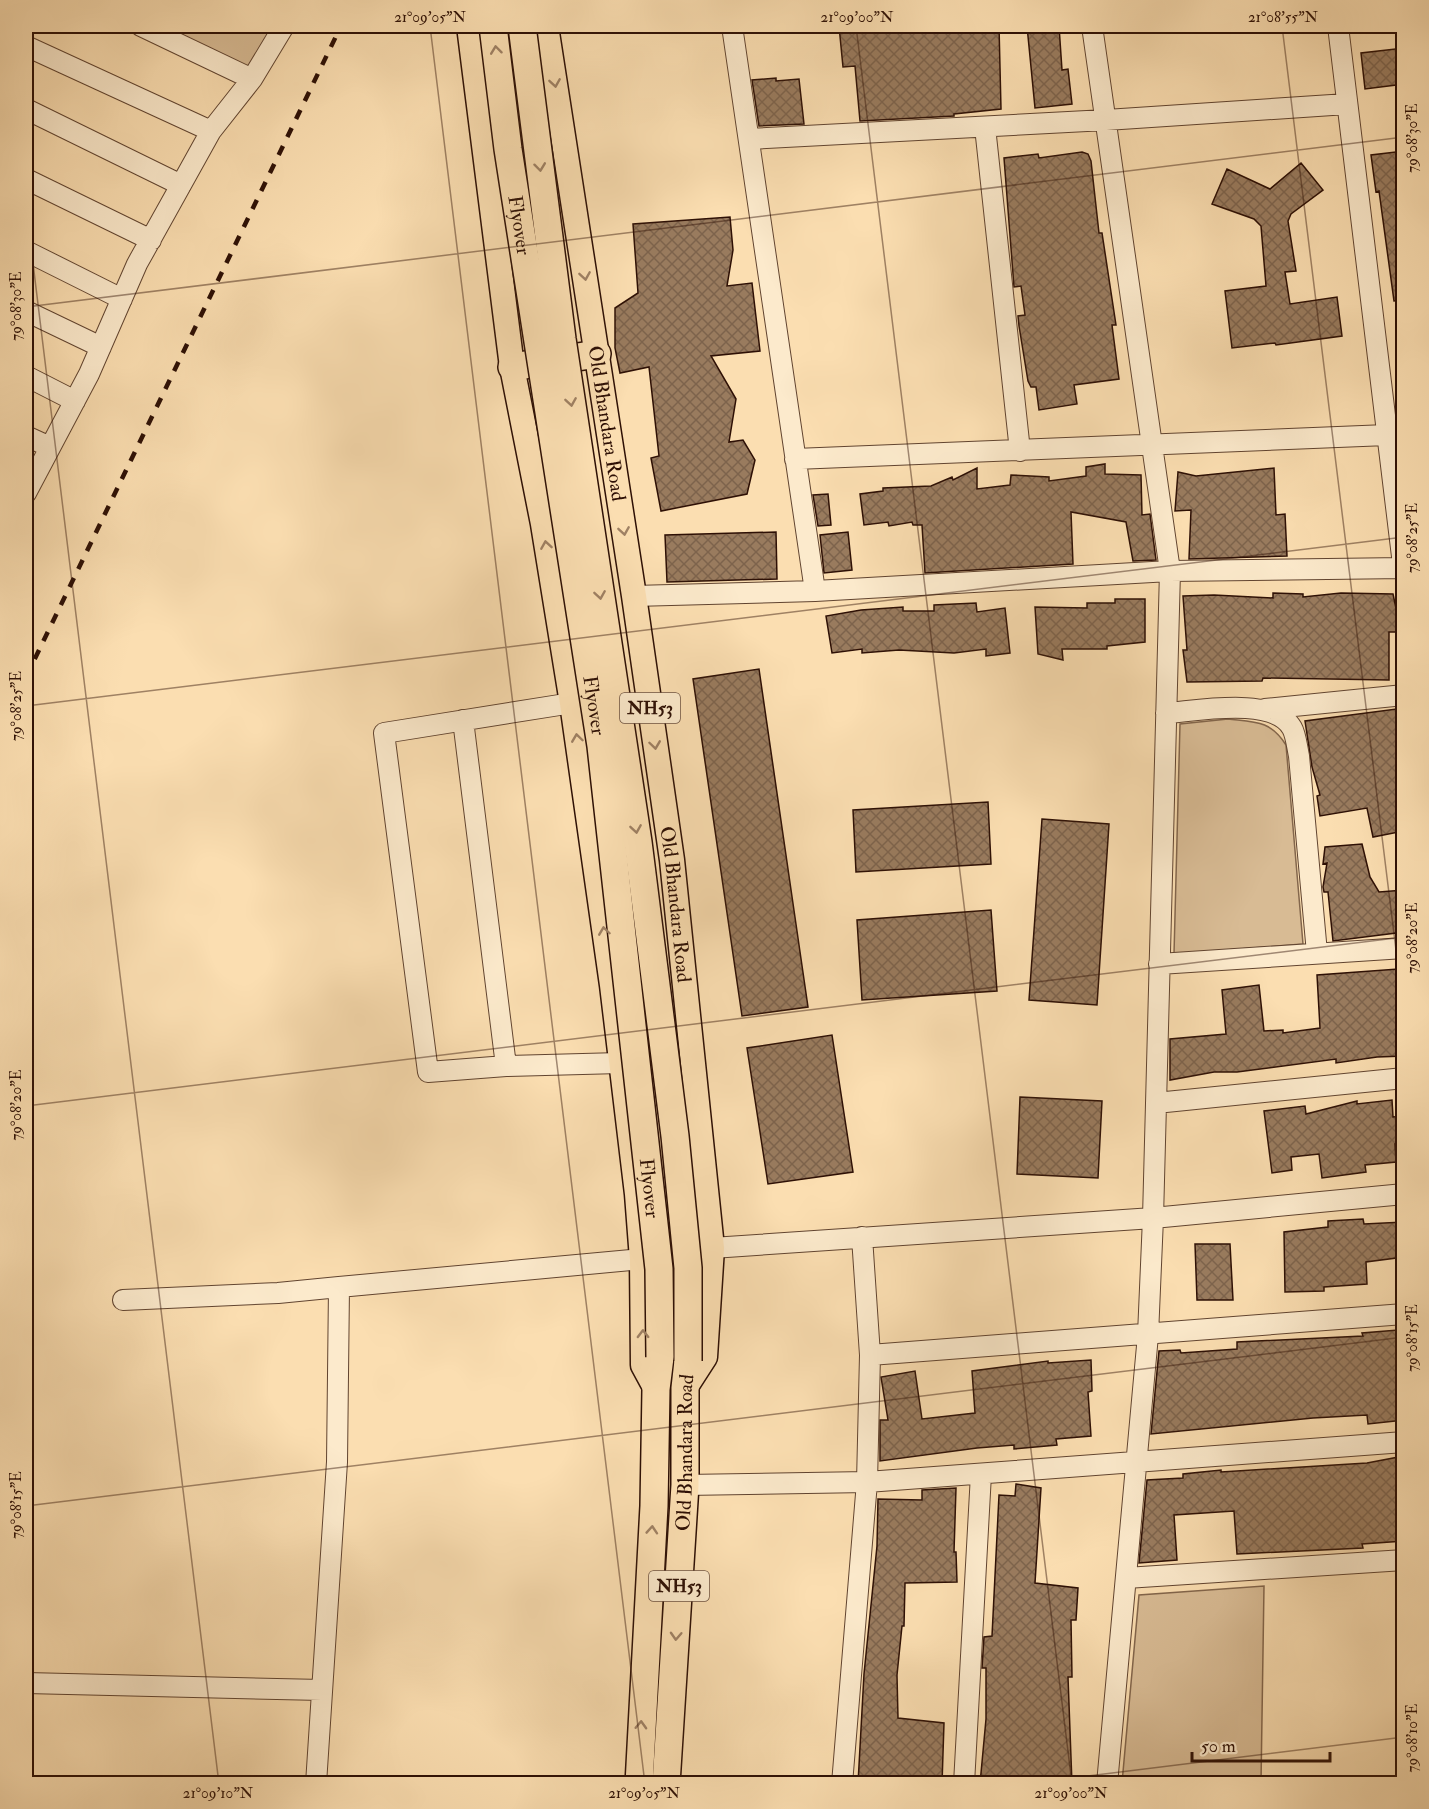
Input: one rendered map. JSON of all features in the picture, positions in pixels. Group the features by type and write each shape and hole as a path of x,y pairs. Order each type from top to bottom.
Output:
{"highway":[{"name":"Flyover","path":"493,26 508,149 601,746 659,1269 660,1358 656,1389"},
{"name":"Flyover","path":"522,26 561,339 638,842 675,1136 688,1268 688,1361 685,1388"},
{"path":"512,367 597,354"},
{"name":"Old Bhandara Road","path":"666,1784 685,1485 685,1388"},
{"name":"NH53","path":"639,1784 654,1506 656,1389"}],"main road":[{"name":"NH53","path":"469,26 512,367 543,524 572,703 612,985 637,1194 642,1259 643,1365 656,1389"},
{"name":"Old Bhandara Road","path":"546,26 634,596 672,861 712,1248 705,1357 685,1388"}],"street":[{"path":"141,26 252,79"},
{"path":"26,494 75,401 151,240 181,185 211,131 252,79 284,26"},
{"path":"732,26 815,591"},
{"path":"1092,26 1170,571 1148,1335 1107,1784"},
{"path":"634,596 815,591 1170,571 1403,570 1338,26"},
{"path":"26,46 211,131"},
{"path":"749,139 1106,120 1347,104"},
{"path":"26,109 181,185"},
{"path":"985,126 1020,451"},
{"path":"26,179 151,240"},
{"path":"26,251 122,299"},
{"path":"26,311 101,347"},
{"path":"26,376 75,401"},
{"path":"795,459 1152,447 1387,435"},
{"path":"26,436 50,447"},
{"path":"1166,713 1233,708 1259,709 1404,695"},
{"path":"572,703 384,733 428,1072 506,1066 620,1063"},
{"path":"1259,709 1280,714 1292,728 1299,756 1317,953"},
{"path":"463,720 506,1066"},
{"path":"1159,964 1404,948"},
{"path":"1156,1103 1404,1078"},
{"path":"123,1300 278,1293 642,1259 712,1248 1153,1218 1404,1194"},
{"path":"842,1784 867,1482 870,1355 862,1237"},
{"path":"316,1784 337,1462 339,1287"},
{"path":"870,1355 1404,1314"},
{"path":"685,1485 867,1482 1137,1460 1404,1442"},
{"path":"964,1784 981,1474"},
{"path":"1126,1578 1404,1560"},
{"path":"26,1683 322,1690"}],"shaded area":[{"path":"161,26 274,26 251,69"},
{"path":"1228,719 1254,722 1268,727 1286,745 1303,944 1174,954 1180,724"},
{"path":"1264,1586 1261,1783 1122,1783 1139,1595"}],"building":[{"path":"839,26 999,26 1001,109 954,114 954,116 860,121 855,66 843,67"},
{"path":"1027,26 1059,26 1062,70 1068,69 1072,104 1035,108"},
{"path":"1404,48 1404,84 1365,89 1361,53"},
{"path":"776,78 776,81 799,79 804,124 759,126 752,80"},
{"path":"1404,151 1404,300 1394,301 1379,191 1376,192 1371,155"},
{"path":"1082,152 1088,154 1091,161 1099,233 1102,233 1116,325 1112,325 1119,379 1074,385 1077,404 1039,410 1036,387 1031,387 1028,381 1019,326 1018,316 1025,315 1021,286 1014,287 1004,158 1038,154 1039,158"},
{"path":"1301,163 1323,190 1291,214 1288,221 1296,271 1285,272 1290,304 1337,297 1342,336 1232,348 1225,291 1266,286 1261,226 1254,219 1212,204 1227,169 1270,189"},
{"path":"730,217 733,250 727,286 752,283 760,351 711,356 736,399 729,442 743,440 755,460 747,494 661,511 651,458 659,456 649,367 620,373 615,348 615,308 638,293 633,224"},
{"path":"1105,464 1105,474 1141,475 1142,515 1150,514 1156,560 1133,561 1126,522 1071,512 1073,564 925,573 922,525 913,525 912,522 889,526 888,522 864,525 860,494 883,491 883,488 931,486 952,477 953,480 977,468 977,489 1010,485 1011,475 1049,477 1049,481 1086,476 1086,467"},
{"path":"1274,468 1276,515 1285,514 1287,556 1189,559 1191,510 1175,511 1178,472 1196,476"},
{"path":"828,494 831,525 818,526 813,495"},
{"path":"776,532 777,579 667,582 665,535"},
{"path":"848,532 852,570 824,573 820,535"},
{"path":"1273,593 1303,594 1303,597 1341,593 1393,594 1401,632 1389,632 1389,680 1263,678 1262,681 1187,682 1183,650 1187,650 1183,596 1273,598"},
{"path":"1115,599 1145,599 1145,642 1107,646 1107,649 1062,649 1063,660 1038,654 1035,607 1087,608 1087,603 1115,603"},
{"path":"976,603 977,612 1005,608 1010,653 986,656 986,649 954,653 899,650 862,653 862,649 832,653 826,616 861,610 903,607 903,611 934,611 934,605"},
{"path":"759,669 808,1007 742,1016 693,679"},
{"path":"1404,708 1404,831 1373,837 1367,808 1320,816 1317,796 1320,795 1312,767 1305,721"},
{"path":"988,802 991,864 856,872 853,810"},
{"path":"1042,819 1109,824 1097,1005 1029,1000"},
{"path":"1362,844 1370,877 1379,892 1404,890 1404,932 1333,941 1328,892 1324,892 1323,887 1327,863 1323,864 1325,847"},
{"path":"991,910 997,991 862,1000 857,920"},
{"path":"1398,969 1401,1019 1404,1019 1404,1056 1336,1063 1336,1059 1237,1072 1214,1072 1170,1080 1170,1039 1226,1034 1222,990 1259,985 1264,1031 1283,1030 1283,1033 1320,1028 1317,975"},
{"path":"832,1035 853,1172 768,1184 747,1048"},
{"path":"1020,1097 1102,1101 1098,1178 1017,1174"},
{"path":"1392,1100 1393,1117 1404,1116 1404,1143 1395,1144 1396,1162 1365,1165 1366,1172 1322,1178 1319,1154 1291,1157 1292,1170 1272,1173 1264,1111 1305,1106 1306,1114 1357,1101 1357,1104"},
{"path":"1363,1219 1364,1224 1404,1222 1404,1257 1366,1262 1367,1284 1324,1287 1324,1291 1285,1292 1284,1232 1328,1227 1328,1221"},
{"path":"1195,1244 1230,1244 1233,1300 1197,1300"},
{"path":"1398,1330 1401,1381 1404,1380 1404,1420 1368,1424 1367,1415 1151,1434 1159,1351 1180,1350 1181,1353 1237,1349 1237,1342 1363,1336 1362,1333"},
{"path":"1091,1360 1092,1391 1088,1392 1091,1436 1056,1439 1057,1445 1014,1449 1014,1445 977,1448 880,1461 880,1420 888,1420 881,1377 915,1371 922,1419 975,1413 972,1371 1048,1361 1048,1363"},
{"path":"1404,1456 1404,1497 1401,1497 1404,1541 1362,1544 1363,1548 1237,1554 1234,1511 1174,1515 1177,1560 1139,1563 1147,1480 1183,1478 1183,1474 1221,1470 1221,1472 1367,1463"},
{"path":"1016,1484 1041,1488 1035,1583 1078,1588 1076,1620 1071,1620 1072,1677 1068,1677 1072,1784 980,1784 986,1719 986,1668 982,1668 984,1637 992,1636 999,1495 1015,1496"},
{"path":"956,1488 954,1552 956,1552 957,1582 905,1583 904,1626 902,1626 897,1675 898,1718 944,1723 942,1784 858,1784 864,1674 877,1546 878,1499 922,1500 922,1490"}],"railway":[{"path":"26,677 341,26"}]}
